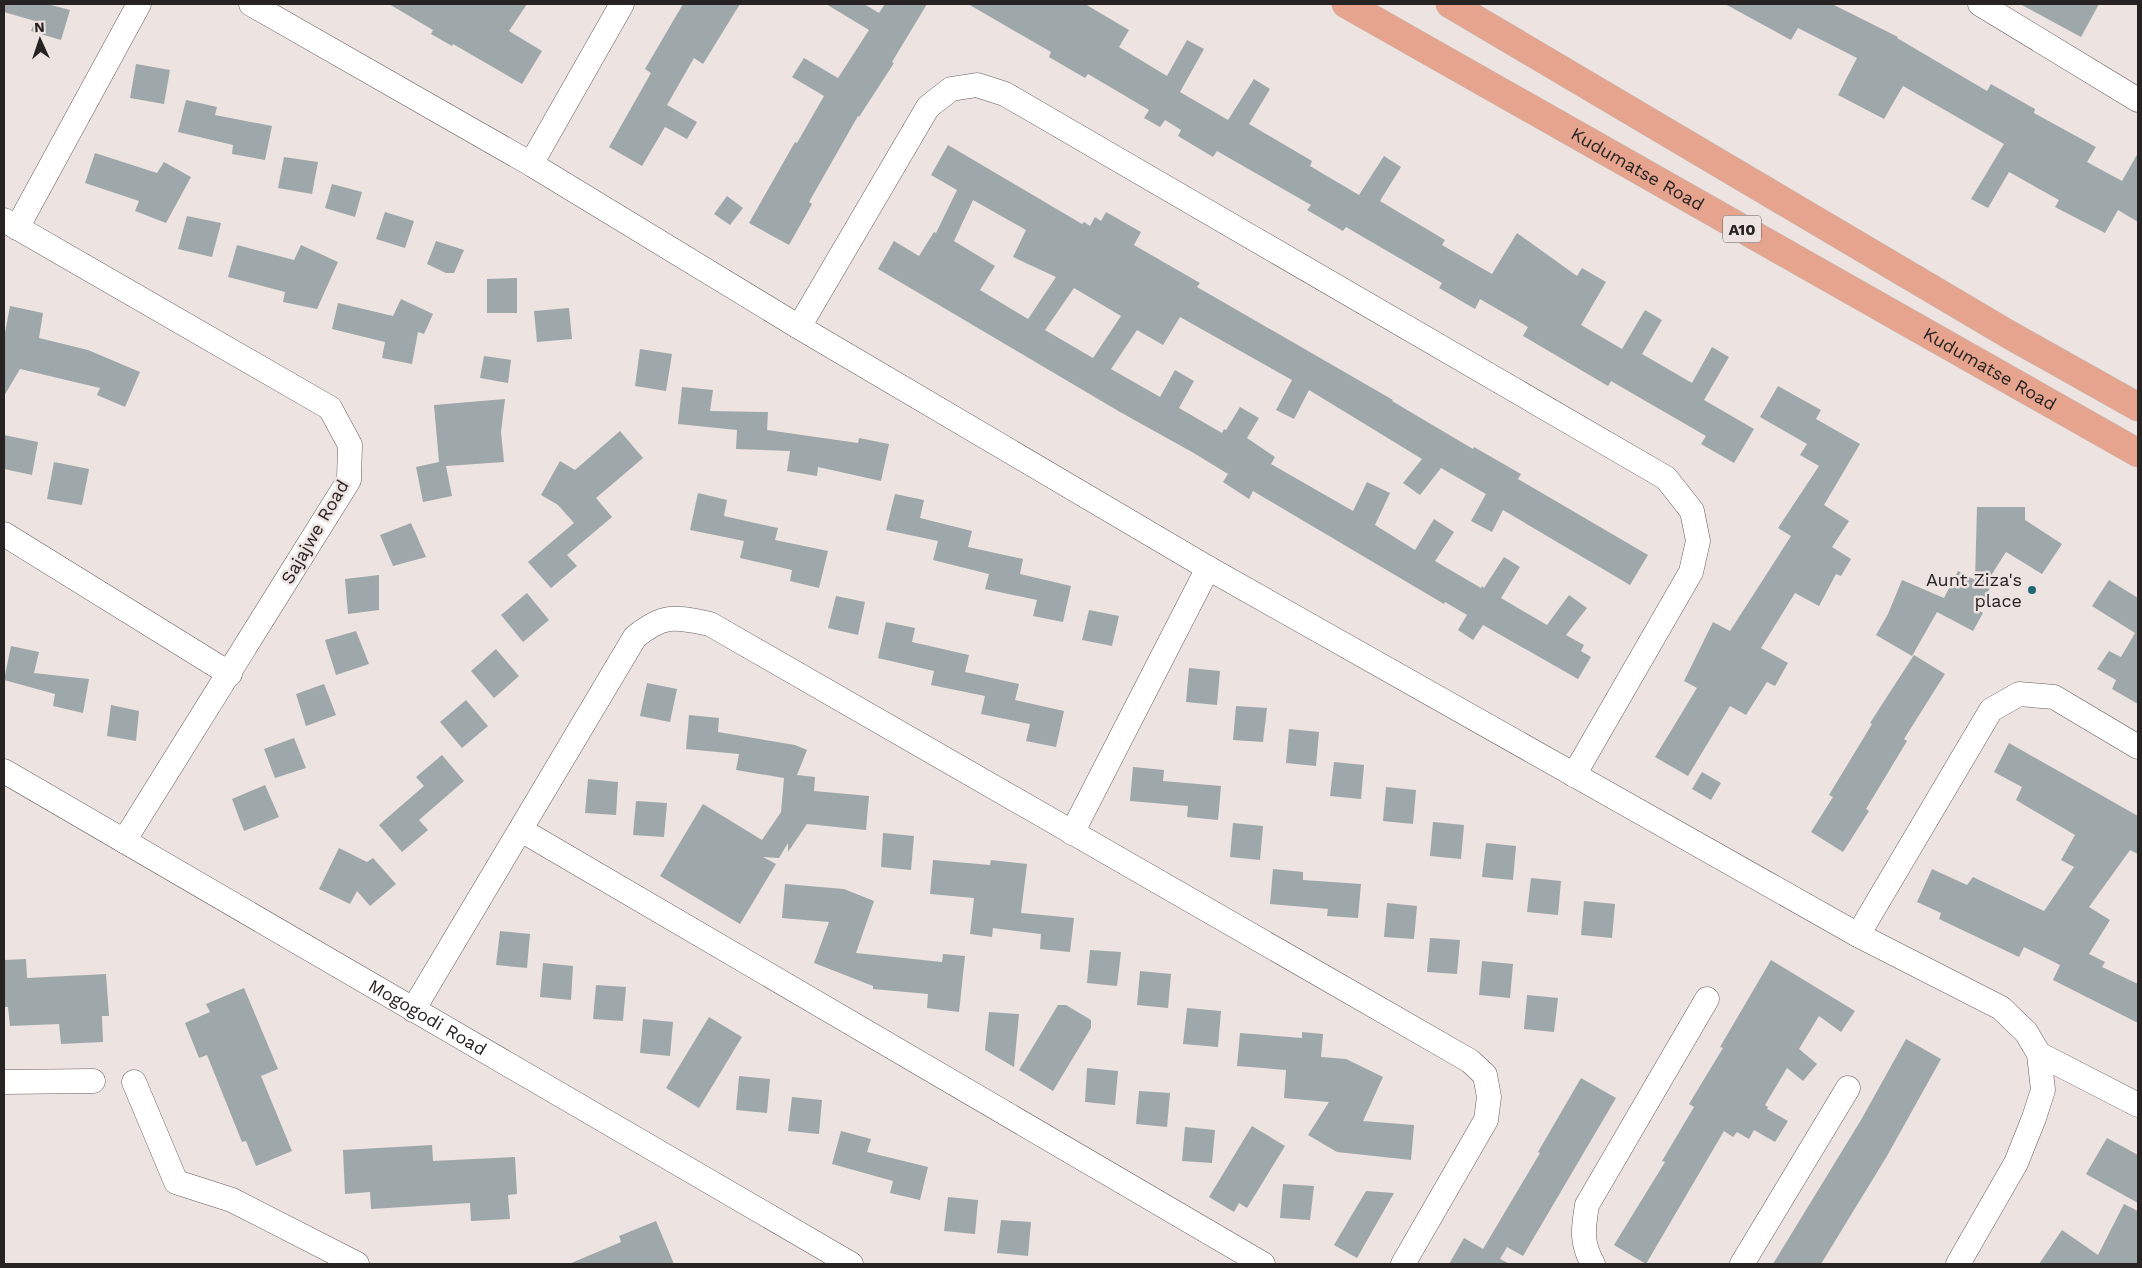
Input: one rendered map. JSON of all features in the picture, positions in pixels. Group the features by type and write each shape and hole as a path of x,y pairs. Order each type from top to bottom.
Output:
{"main road":[{"name":"Kudumatse Road","path":"1346,4 2138,453"},
{"name":"A10","path":"1450,4 2008,334 2138,407"}],"street":[{"path":"10,224 139,4"},
{"path":"251,4 531,164 799,327 1208,568 1858,935 2001,1008 2026,1032 2039,1054 2042,1090 2034,1118 2016,1162 1958,1264"},
{"path":"531,164 622,4"},
{"path":"1980,4 2136,94"},
{"path":"799,327 928,107 951,89 977,85 1005,94 1031,109 1658,473 1672,485 1692,510 1698,541 1691,572 1574,775"},
{"name":"Sajajwe Road","path":"10,224 330,408 350,445 349,480 230,674 124,841"},
{"path":"4,534 230,674"},
{"path":"1072,833 1208,568"},
{"path":"413,1010 636,638 651,624 676,617 710,624 1470,1062 1485,1075 1489,1097 1486,1120 1403,1264"},
{"path":"1858,935 1991,710 2019,694 2054,698 2138,747"},
{"name":"Mogogodi Road","path":"4,771 851,1264"},
{"path":"521,830 1263,1264"},
{"path":"1593,1264 1585,1250 1583,1228 1587,1205 1706,999"},
{"path":"2039,1054 2138,1105"},
{"path":"4,1082 93,1081"},
{"path":"134,1082 176,1182 232,1200 357,1264"},
{"path":"1742,1264 1848,1088"}],"building":[{"path":"4,4 47,4 70,10 61,40 31,31 35,21 4,12"},
{"path":"389,4 527,4 509,31 542,51 522,84 453,44 452,46 431,34 433,30"},
{"path":"683,4 740,4 703,64 694,58 667,105 697,122 687,139 665,127 642,166 609,147 651,73 645,69"},
{"path":"826,4 864,4 879,13 885,4 927,4 892,62 894,63 858,116 809,202 812,204 789,245 749,223 795,142 797,143 824,96 792,77 804,58 838,78 869,30"},
{"path":"968,4 1085,4 1129,30 1119,47 1167,76 1187,40 1204,49 1180,92 1228,120 1254,79 1270,89 1249,124 1312,161 1310,166 1359,195 1384,156 1401,167 1380,201 1445,240 1442,245 1492,274 1517,233 1577,276 1582,268 1606,282 1581,325 1622,349 1645,310 1662,320 1642,354 1692,383 1712,347 1729,357 1704,400 1754,429 1734,463 1701,444 1706,436 1611,381 1608,386 1523,336 1528,327 1480,299 1475,309 1439,288 1442,283 1346,227 1343,231 1307,210 1311,205 1217,151 1213,157 1178,136 1181,130 1165,120 1160,127 1144,118 1149,110 1088,74 1085,78 1049,57 1051,52"},
{"path":"1725,4 1832,4 1898,37 1987,91 1991,84 2035,109 2034,113 2096,147 2087,162 2122,181 2138,153 2138,222 2118,210 2105,233 2055,207 2059,200 2009,172 1988,208 1971,199 2004,144 1903,86 1884,119 1838,95 1857,58 1798,28 1791,40"},
{"path":"2020,4 2099,4 2081,37"},
{"path":"136,64 170,70 164,104 130,98"},
{"path":"186,100 217,107 215,115 272,126 265,160 232,154 233,145 178,132"},
{"path":"948,145 1082,224 1084,222 1090,226 1095,217 1101,221 1106,212 1141,232 1134,245 1200,283 1197,287 1393,400 1473,449 1474,447 1521,474 1518,479 1648,555 1630,585 1503,510 1492,532 1471,521 1486,494 1441,468 1420,495 1403,483 1422,459 1309,390 1294,419 1276,410 1292,380 1180,317 1163,345 1137,330 1111,369 1160,397 1175,370 1194,381 1179,408 1222,433 1224,429 1226,430 1240,407 1259,418 1247,438 1275,457 1271,464 1353,511 1367,482 1390,493 1375,525 1415,550 1434,519 1454,532 1435,561 1481,588 1482,586 1484,588 1504,557 1520,567 1501,598 1547,625 1569,595 1587,608 1566,635 1584,645 1581,651 1591,657 1578,679 1483,625 1473,640 1458,630 1467,615 1445,602 1444,604 1253,491 1249,499 1223,482 1228,474 878,269 894,241 919,256 934,232 936,233 957,190 931,175","holes":["973,200 1026,230 1013,257 1056,277 1028,319 980,290 995,266 954,241","1074,288 1121,316 1093,358 1045,330"]},
{"path":"95,153 157,173 164,162 191,177 166,223 135,211 139,201 85,183"},
{"path":"284,157 318,162 312,194 278,188"},
{"path":"332,184 362,192 355,217 325,208"},
{"path":"727,196 743,208 730,225 714,214"},
{"path":"385,212 414,221 405,248 376,239"},
{"path":"187,216 221,223 212,257 178,249"},
{"path":"436,241 464,250 454,273 446,273 427,264"},
{"path":"237,245 294,260 301,245 338,262 317,309 283,302 285,292 228,277"},
{"path":"517,278 517,313 487,313 487,279"},
{"path":"401,299 433,314 424,334 418,332 412,364 382,358 385,342 332,329 338,303 393,316"},
{"path":"10,306 43,313 39,338 88,350 140,372 125,407 97,395 100,388 20,369 4,396 4,338"},
{"path":"569,308 572,339 537,342 534,311"},
{"path":"640,349 672,354 666,391 635,386"},
{"path":"484,356 511,360 508,383 480,378"},
{"path":"1778,386 1821,410 1816,419 1860,444 1824,505 1849,521 1832,547 1851,559 1841,576 1836,574 1819,606 1795,593 1761,648 1788,663 1775,686 1767,682 1746,715 1730,706 1688,776 1655,757 1697,688 1684,681 1713,622 1730,631 1791,536 1778,528 1819,466 1800,455 1807,444 1760,417"},
{"path":"682,387 713,390 710,411 768,412 767,430 858,443 859,438 889,444 881,481 818,467 817,476 787,471 790,451 736,449 737,430 678,424"},
{"path":"505,399 501,432 504,462 446,466 452,496 423,502 416,467 439,462 434,405"},
{"path":"620,431 643,458 596,498 612,517 567,555 577,566 551,588 528,562 574,523 558,505 541,495 560,461 575,470"},
{"path":"4,435 38,442 32,475 4,469"},
{"path":"54,462 89,469 82,505 47,499"},
{"path":"698,493 727,500 724,516 778,528 775,540 828,551 819,588 790,581 792,570 740,558 744,541 690,530"},
{"path":"895,494 924,500 920,518 972,531 968,547 1023,559 1020,574 1071,586 1063,622 1033,616 1037,600 985,589 989,574 933,560 938,541 886,530"},
{"path":"1977,507 2025,507 2025,520 2062,544 2042,574 2006,552 1985,585 1990,588 1978,610 1983,613 1973,631 1937,612 1912,656 1876,635 1888,614 1902,580 1944,598 1958,571 1975,580"},
{"path":"411,523 426,557 393,566 380,535"},
{"path":"379,575 379,610 348,614 345,579"},
{"path":"2109,580 2138,598 2138,704 2112,689 2116,680 2097,669 2109,651 2121,657 2135,633 2092,606"},
{"path":"527,593 549,620 523,642 501,615"},
{"path":"836,596 865,602 858,635 828,628"},
{"path":"1089,610 1119,616 1112,646 1082,640"},
{"path":"886,622 915,628 912,642 969,655 965,672 1019,684 1015,700 1064,711 1056,747 1026,741 1030,724 981,714 985,696 931,685 934,671 878,658"},
{"path":"356,631 369,664 336,675 325,640"},
{"path":"11,646 39,652 34,673 89,679 83,713 53,706 55,694 4,680"},
{"path":"496,649 519,676 494,698 471,671"},
{"path":"1914,655 1945,674 1904,739 1907,741 1866,809 1869,811 1843,852 1811,832 1833,797 1829,795 1872,724 1870,723"},
{"path":"1189,668 1220,671 1217,705 1186,702"},
{"path":"647,683 677,689 670,722 640,716"},
{"path":"324,684 336,715 306,726 296,694"},
{"path":"466,700 488,726 462,748 440,722"},
{"path":"111,705 139,711 136,741 107,736"},
{"path":"1236,706 1267,708 1263,742 1233,740"},
{"path":"689,715 719,718 718,732 795,745 807,750 797,775 815,777 814,791 869,796 866,830 807,824 788,852 788,843 779,858 763,857 776,864 740,924 660,876 703,804 762,840 781,812 784,778 736,770 739,754 686,749"},
{"path":"1289,729 1319,732 1316,766 1286,763"},
{"path":"294,738 306,768 275,778 264,749"},
{"path":"2009,743 2138,816 2138,854 2130,850 2089,907 2110,920 2089,954 2105,962 2102,967 2138,984 2138,1023 2053,980 2060,965 2024,947 2019,957 1939,919 1941,913 1917,902 1932,869 1967,885 1973,877 2044,911 2074,867 2061,860 2075,835 2016,800 2022,787 1994,772"},
{"path":"442,755 464,781 419,820 428,830 402,852 379,825 424,786 416,777"},
{"path":"1334,762 1364,765 1361,799 1330,796"},
{"path":"1133,767 1164,770 1163,781 1221,786 1218,820 1187,817 1188,806 1130,801"},
{"path":"1702,772 1721,783 1711,800 1692,789"},
{"path":"588,779 618,782 616,815 585,813"},
{"path":"265,785 279,817 244,831 232,799"},
{"path":"1386,787 1416,790 1413,824 1383,821"},
{"path":"636,801 667,803 664,837 633,835"},
{"path":"1433,822 1464,825 1461,859 1430,856"},
{"path":"1233,823 1263,826 1260,860 1230,857"},
{"path":"883,833 914,836 911,870 881,867"},
{"path":"1486,843 1516,846 1513,880 1482,877"},
{"path":"339,848 367,862 373,858 396,884 370,906 357,891 350,904 319,889"},
{"path":"933,860 990,865 991,860 1027,864 1021,913 1074,918 1070,952 1040,949 1041,934 993,928 992,937 970,934 974,898 930,894"},
{"path":"1273,869 1303,872 1303,880 1361,884 1358,918 1327,916 1328,909 1270,904"},
{"path":"1531,878 1561,881 1558,915 1527,912"},
{"path":"785,884 844,889 874,901 856,953 942,962 943,954 965,956 959,1012 927,1008 928,994 873,989 873,986 814,963 829,922 782,918"},
{"path":"1584,901 1615,904 1612,938 1581,935"},
{"path":"1387,903 1417,906 1414,939 1384,937"},
{"path":"500,931 530,934 527,968 496,965"},
{"path":"1430,938 1460,940 1457,974 1427,972"},
{"path":"1090,950 1121,952 1117,986 1087,983"},
{"path":"26,959 27,978 106,974 109,1016 102,1016 103,1042 61,1044 59,1024 10,1026 8,1007 4,1007 4,960"},
{"path":"1771,960 1855,1011 1841,1032 1819,1016 1799,1049 1817,1064 1803,1081 1787,1068 1765,1105 1768,1107 1767,1109 1788,1121 1775,1142 1754,1130 1749,1139 1737,1132 1733,1137 1724,1131 1646,1264 1614,1245 1665,1162 1662,1161 1694,1107 1689,1104 1723,1048 1720,1047"},
{"path":"1482,961 1513,964 1510,998 1479,995"},
{"path":"543,963 573,966 571,1000 540,997"},
{"path":"1140,971 1171,974 1168,1008 1137,1005"},
{"path":"596,985 626,987 623,1021 593,1019"},
{"path":"244,988 278,1069 261,1076 292,1151 256,1166 246,1141 242,1142 207,1055 199,1058 185,1023 210,1012 206,1004"},
{"path":"1527,995 1558,998 1554,1032 1524,1029"},
{"path":"1058,1005 1066,1005 1091,1020 1091,1028 1053,1091 1019,1070"},
{"path":"1187,1008 1221,1011 1218,1047 1183,1044"},
{"path":"989,1012 1019,1014 1014,1067 985,1050"},
{"path":"709,1017 742,1037 699,1108 666,1088"},
{"path":"643,1019 673,1022 670,1056 640,1053"},
{"path":"1302,1032 1323,1034 1321,1057 1346,1059 1383,1077 1363,1121 1414,1125 1411,1160 1337,1152 1308,1135 1329,1102 1284,1098 1286,1070 1237,1066 1240,1033 1302,1038"},
{"path":"1906,1039 1941,1059 1887,1156 1821,1264 1773,1264 1861,1120"},
{"path":"1087,1068 1118,1071 1115,1105 1085,1102"},
{"path":"739,1076 770,1079 767,1113 736,1110"},
{"path":"1581,1078 1616,1098 1523,1256 1507,1247 1500,1259 1510,1264 1449,1264 1464,1238 1483,1249 1540,1153 1538,1152"},
{"path":"1139,1091 1170,1093 1167,1127 1136,1124"},
{"path":"792,1097 822,1100 819,1134 788,1131"},
{"path":"1252,1126 1285,1146 1247,1208 1239,1203 1234,1212 1209,1197"},
{"path":"1185,1127 1215,1130 1212,1163 1182,1161"},
{"path":"841,1131 871,1139 867,1152 928,1167 920,1200 890,1193 893,1181 832,1164"},
{"path":"2107,1138 2138,1155 2138,1203 2086,1174"},
{"path":"432,1145 433,1161 515,1157 517,1194 508,1195 510,1219 471,1221 470,1203 371,1209 370,1192 345,1194 343,1150"},
{"path":"1283,1184 1314,1186 1310,1220 1280,1218"},
{"path":"1366,1191 1394,1193 1357,1258 1334,1245"},
{"path":"948,1197 978,1200 975,1234 944,1231"},
{"path":"2124,1204 2138,1211 2138,1264 2039,1264 2062,1230 2098,1255"},
{"path":"1001,1220 1031,1222 1028,1256 997,1253"},
{"path":"656,1221 674,1264 569,1264 621,1242 619,1236"}],"place":[{"name":"Aunt Ziza's place","path":"2032,590"}]}
